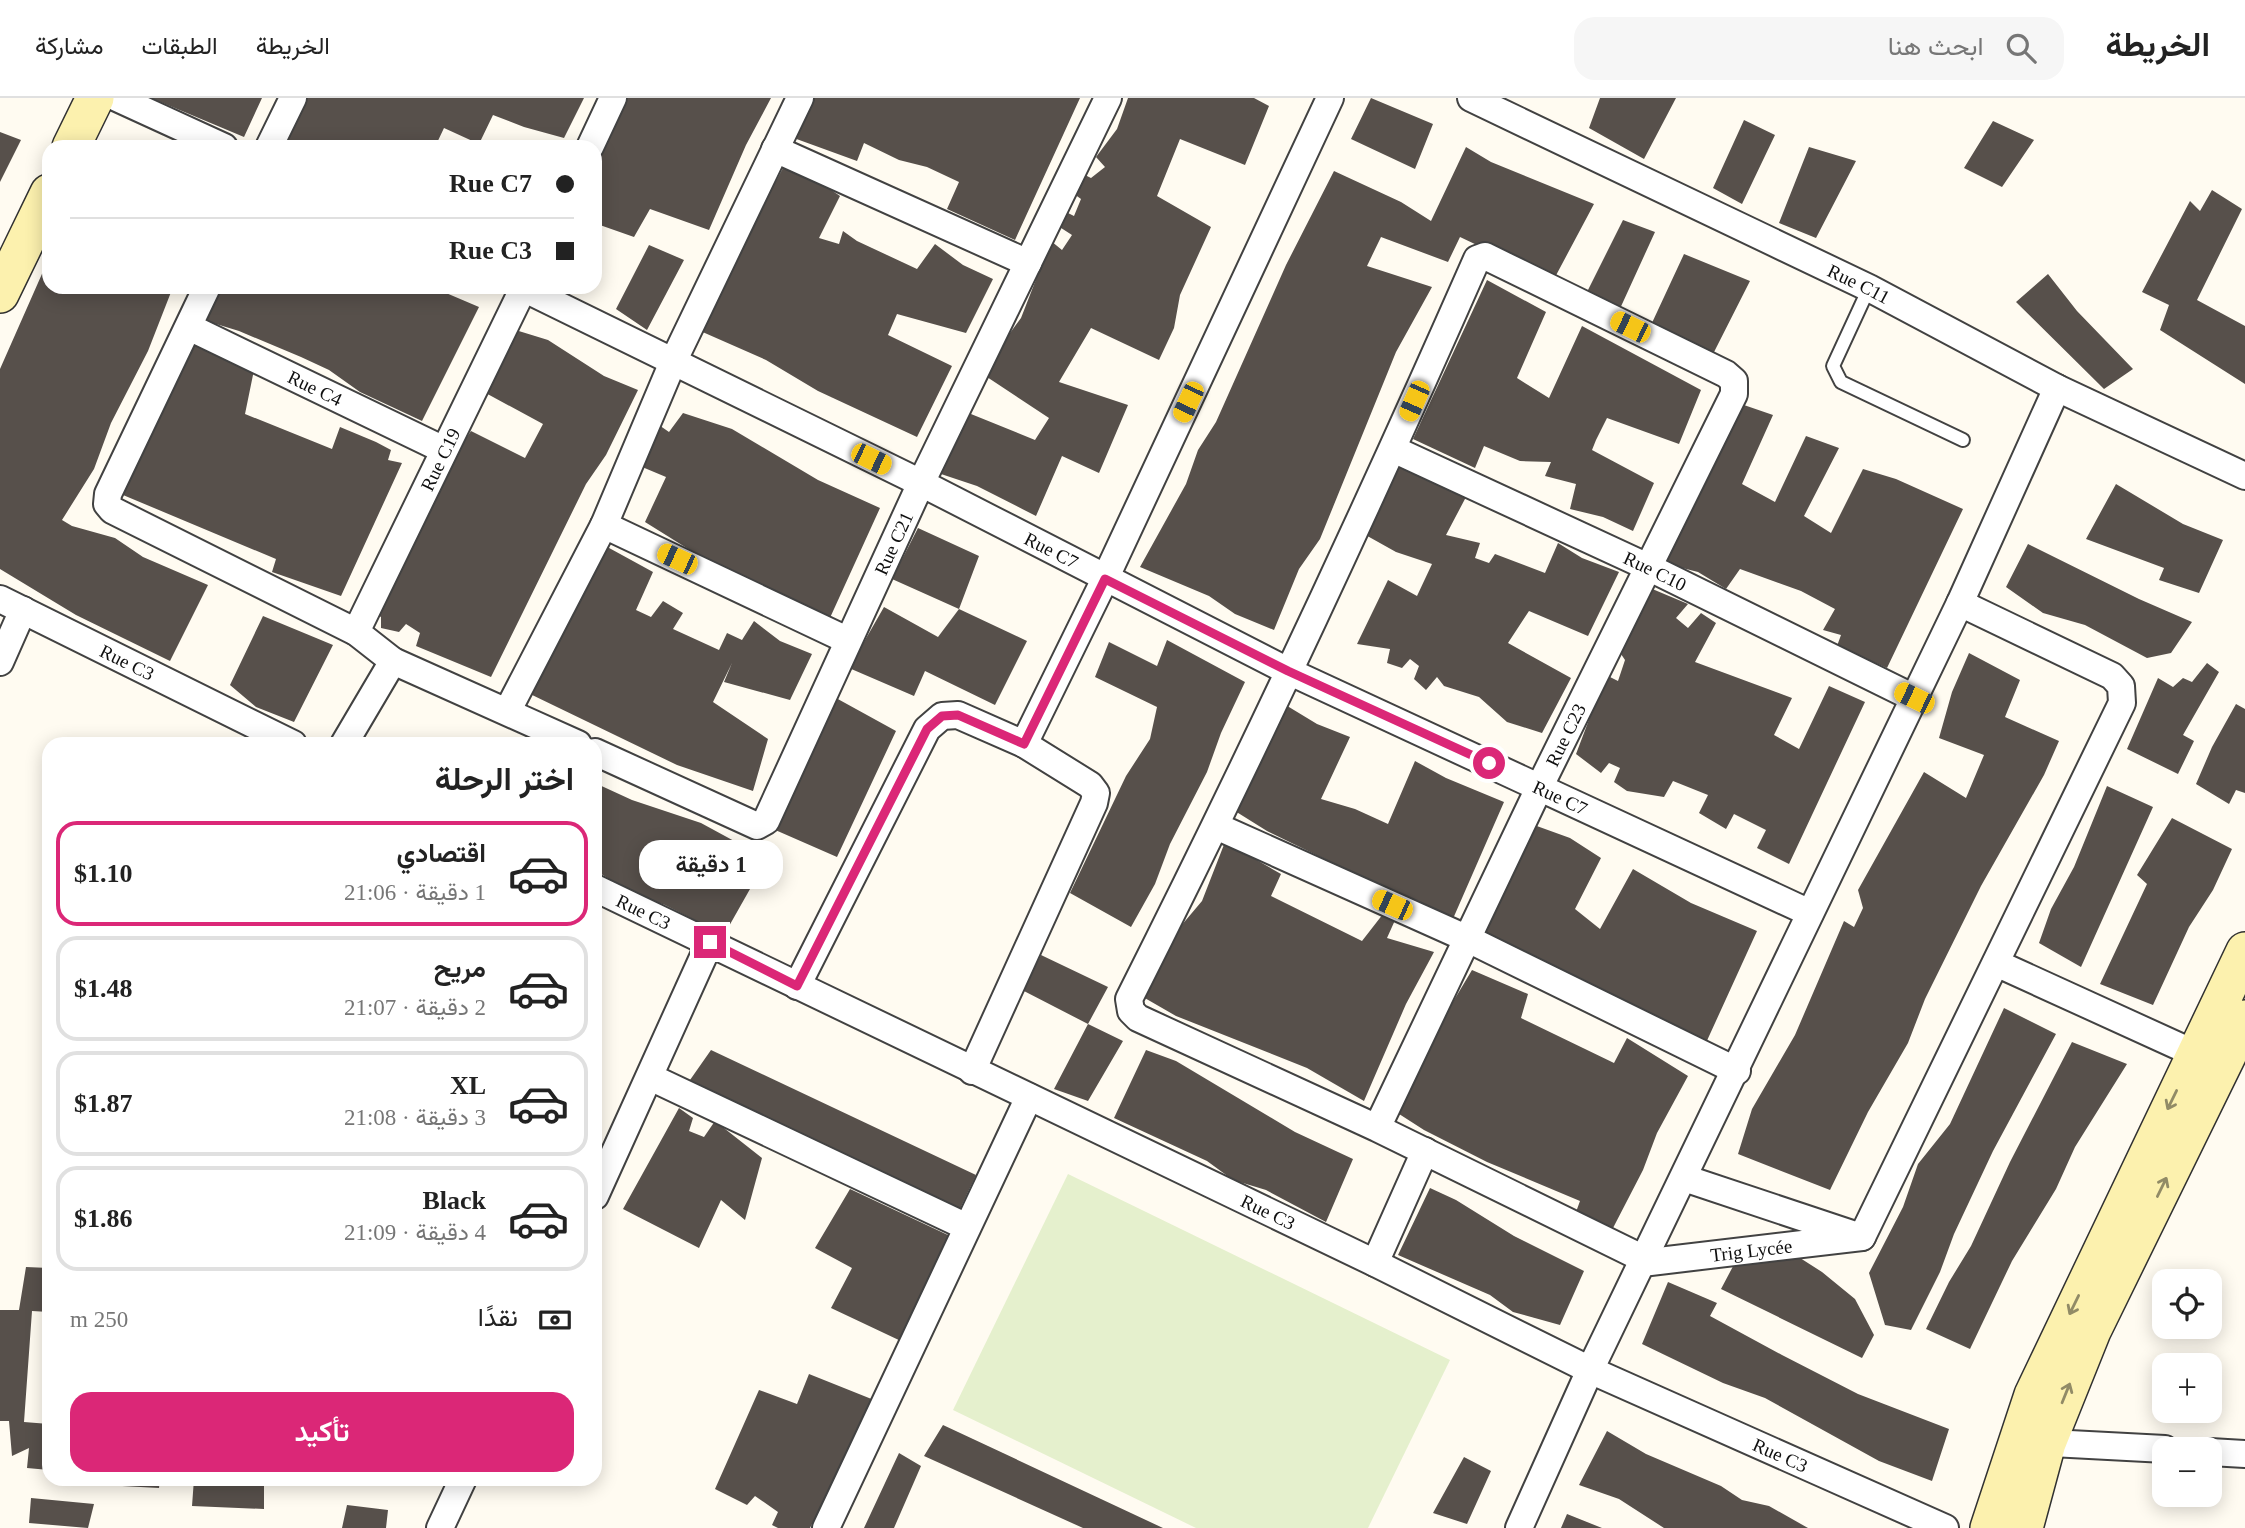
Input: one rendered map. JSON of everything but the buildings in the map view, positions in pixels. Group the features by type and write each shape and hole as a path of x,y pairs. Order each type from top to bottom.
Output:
{"main road":[{"path":"74,140 95,98"},
{"path":"0,295 42,208"},
{"path":"1989,1528 2031,1442 2065,1324 2208,1059 2237,1011 2245,951"},
{"path":"2024,1528 2031,1442"}],"street":[{"path":"117,98 209,140"},
{"path":"272,140 293,98"},
{"path":"593,140 613,98"},
{"path":"508,710 604,525 673,362 800,98"},
{"name":"Rue C21","path":"602,755 757,827 766,821 920,483 1108,98"},
{"path":"1024,744 1105,579 1330,98"},
{"name":"Rue C11","path":"1471,98 1869,288 2057,388 2245,476"},
{"path":"775,149 1028,262"},
{"name":"Rue C23","path":"1377,1128 1539,786 1734,394 1734,381 1714,368 1481,256 1477,259 1393,449"},
{"path":"204,294 108,494 107,504 112,510 356,632 393,661 564,737"},
{"name":"Rue C19","path":"356,632 442,449 520,294"},
{"name":"Rue C7","path":"537,294 920,483 1288,671 1810,913"},
{"name":"Rue C4","path":"189,327 442,449"},
{"path":"1518,1528 1590,1370 1737,1071 1960,603 2057,388"},
{"path":"1393,449 1216,826 1129,999 1131,1011 1138,1018 1425,1151 1643,1261"},
{"name":"Rue C10","path":"1393,449 1648,567 1914,698"},
{"path":"604,525 847,640"},
{"path":"1684,1178 1862,1237 2122,703 2122,686 2112,676 1960,603"},
{"path":"0,662 11,605"},
{"name":"Rue C3","path":"11,605 279,737"},
{"path":"348,737 393,661"},
{"path":"797,986 927,729 942,716 958,715 1024,744 1090,785 1096,793 1094,803 972,1071"},
{"path":"1216,826 1468,940 1737,1071"},
{"name":"Rue C3","path":"602,891 1375,1263 1590,1370 1945,1528"},
{"path":"602,1181 710,942"},
{"path":"1996,962 2208,1059"},
{"path":"650,1077 967,1227"},
{"path":"826,1528 1029,1097"},
{"path":"1375,1263 1425,1151"},
{"name":"Trig Lycée","path":"1643,1261 1862,1237"},
{"path":"2031,1442 2152,1448"},
{"path":"2222,1452 2244,1451"},
{"path":"440,1528 460,1486"}],"lane":[{"path":"1869,288 1833,366 1835,375 1841,382 1963,440"}],"green space":[{"path":"1068,1174 1450,1360 1368,1528 1196,1528 953,1410"}],"route":[{"path":"710,942 797,986 927,729 942,716 958,715 1024,744 1105,579 1288,671 1489,763"}]}
